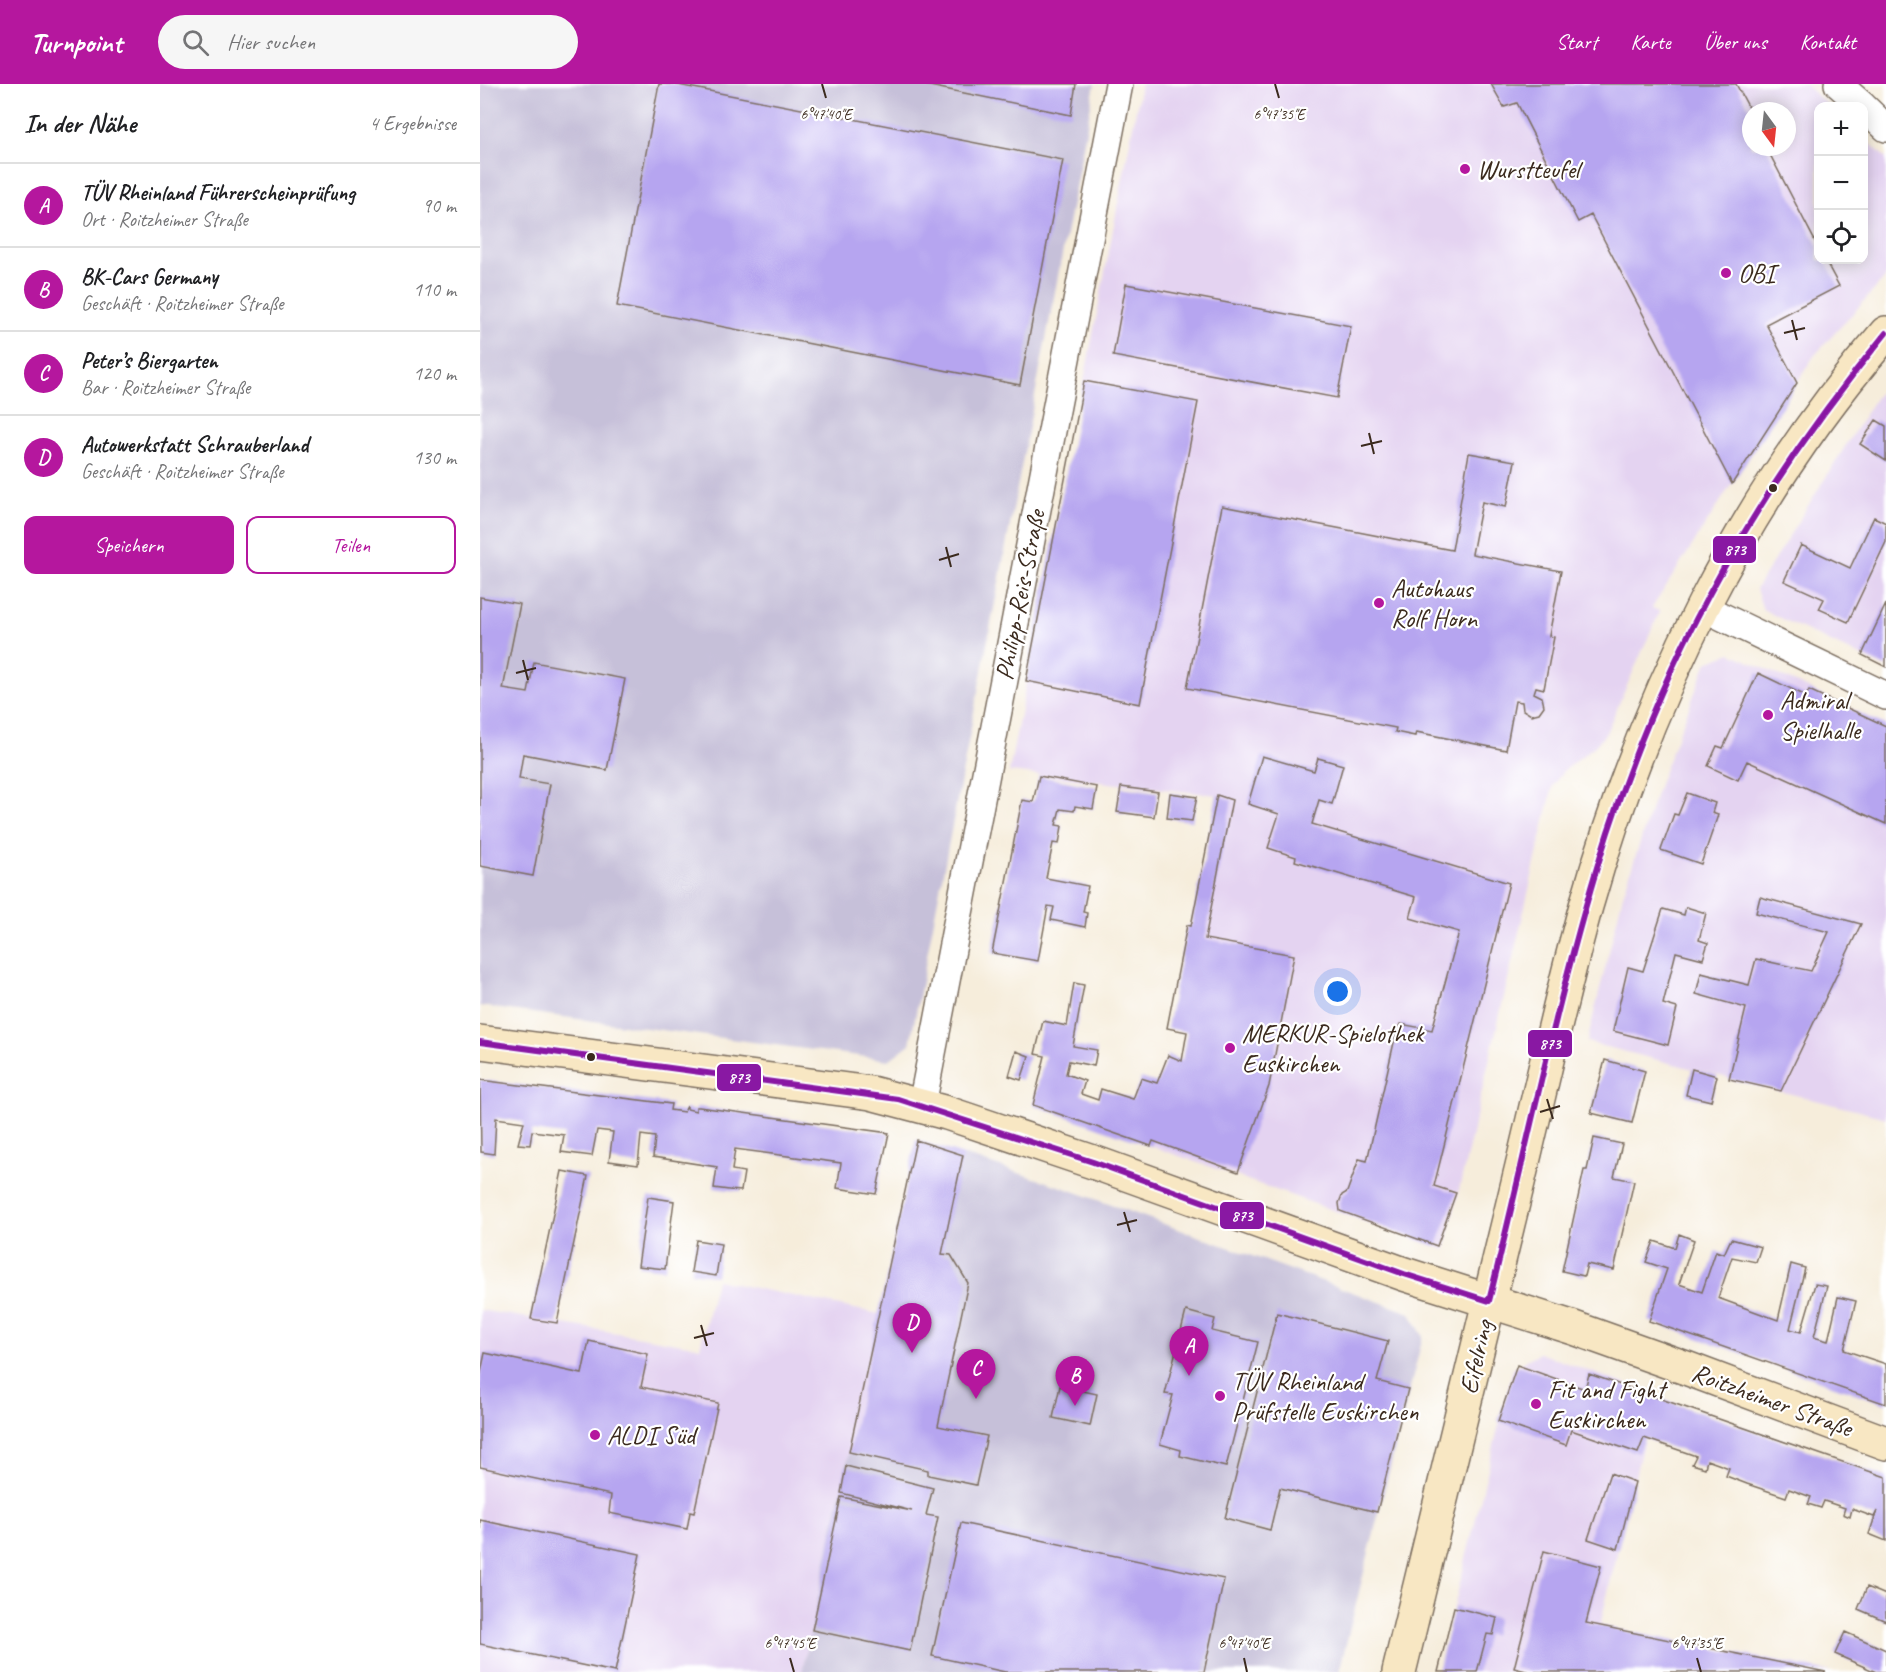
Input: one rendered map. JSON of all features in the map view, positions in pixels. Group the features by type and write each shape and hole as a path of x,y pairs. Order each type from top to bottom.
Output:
{"street":[{"name":"Philipp-Reis-Straße","path":"922,1105 1119,84"},
{"path":"1838,84 1858,102"},
{"path":"1868,112 1886,128"},
{"name":"Eifelring","path":"1399,1672 1597,869 1641,745 1702,607 1768,491 1810,429 1886,333"},
{"path":"1702,607 1886,696"},
{"name":"Roitzheimer Straße","path":"480,1042 871,1093 922,1105 1082,1158 1440,1287 1489,1301 1696,1371 1886,1443"}],"shaded area":[{"path":"480,84 1095,84 910,1044 889,1060 480,1006"},
{"path":"1141,84 1804,84 1824,102 1814,102 1814,264 1868,264 1868,142 1886,158 1886,277 1814,356 1652,608 1660,611 1606,733 1596,745 1563,771 1553,786 1445,1250 1151,1146 1181,1065 1231,800 1217,795 1009,772"},
{"path":"1886,386 1886,668 1763,610 1756,589 1876,397"},
{"path":"1731,653 1886,725 1886,1118 1587,1042 1623,895 1659,784 1707,662"},
{"path":"916,1140 1059,1186 1410,1313 1423,1336 1339,1672 802,1672"},
{"path":"716,1280 879,1314 802,1672 480,1672 480,1310 700,1347"},
{"path":"1539,1353 1658,1396 1644,1438 1600,1626 1831,1672 1438,1672 1513,1368"}],"building":[{"path":"659,84 673,84 1063,160 1020,385 617,306"},
{"path":"920,84 1076,84 1071,115"},
{"name":"OBI","path":"1491,84 1736,84 1746,102 1742,102 1742,156 1771,156 1814,239 1814,264 1827,264 1839,286 1766,324 1797,383 1732,484 1591,215 1578,222 1517,103 1504,107"},
{"path":"1126,284 1351,326 1337,398 1113,356"},
{"path":"1084,381 1198,402 1140,704 1026,681"},
{"path":"1876,420 1886,426 1886,461 1860,444"},
{"name":"Autohaus Rolf Horn","path":"1469,453 1515,461 1506,507 1482,502 1472,554 1561,571 1549,636 1554,637 1544,689 1536,687 1534,693 1542,697 1544,706 1539,713 1531,715 1523,710 1522,702 1515,701 1506,750 1416,732 1415,736 1395,732 1396,728 1187,688 1222,506 1452,550"},
{"path":"1874,517 1886,523 1886,542 1848,622 1819,609 1824,599 1784,581 1801,545 1850,568"},
{"path":"480,597 520,604 503,689 528,693 534,662 625,679 607,770 523,754 519,779 550,784 533,876 480,866"},
{"path":"1886,604 1886,667 1862,655"},
{"path":"1758,673 1806,696 1809,690 1886,726 1886,824 1747,761 1738,780 1708,766 1717,746 1723,748"},
{"path":"1262,756 1314,771 1318,758 1343,765 1332,804 1319,800 1312,824 1509,883 1434,1186 1456,1193 1437,1246 1340,1211 1339,1203 1342,1195 1347,1192 1359,1159 1367,1161 1395,1038 1401,1024 1432,1030 1459,932 1410,918 1416,897 1295,861 1296,857 1268,848 1279,814 1248,804"},
{"path":"1039,776 1097,787 1093,809 1075,806 1074,811 1060,809 1056,825 1062,826 1059,844 1053,843 1046,878 1088,886 1083,912 1087,913 1085,927 1051,920 1054,907 1048,906 1038,961 992,953 1022,800 1033,802"},
{"path":"1121,787 1158,792 1154,817 1117,812"},
{"path":"1170,793 1197,797 1192,821 1167,818"},
{"path":"1687,793 1715,803 1712,813 1718,815 1701,864 1661,850 1674,814 1678,815"},
{"name":"MERKUR-Spielothek Euskirchen","path":"1217,795 1232,800 1205,939 1294,955 1269,1086 1238,1172 1153,1141 1151,1146 1033,1105 1045,1056 1035,1054 1043,1021 1067,1026 1074,983 1084,985 1073,1046 1097,1050 1094,1066 1069,1061 1066,1074 1085,1081 1081,1094 1098,1100 1101,1089 1133,1099 1141,1078 1157,1083 1168,1055 1182,1061 1187,1032 1167,1028 1187,925 1191,926"},
{"path":"1760,897 1861,924 1781,1091 1729,1079 1746,1008 1696,994 1701,973 1749,985 1756,959 1811,971 1829,932 1756,913"},
{"path":"1686,907 1706,913 1699,940 1708,943 1703,959 1676,952 1663,1004 1677,1008 1668,1045 1613,1031 1628,967 1643,971 1663,909 1684,915"},
{"path":"1016,1051 1029,1056 1021,1080 1009,1076"},
{"path":"1605,1060 1645,1071 1632,1123 1591,1113"},
{"path":"1692,1069 1717,1076 1711,1101 1686,1095"},
{"path":"480,1080 671,1104 670,1110 684,1112 687,1106 687,1109 696,1111 696,1107 699,1107 889,1133 876,1194 837,1188 841,1163 735,1149 732,1170 744,1172 741,1191 729,1190 714,1188 717,1167 653,1157 655,1137 641,1135 638,1165 609,1161 613,1132 597,1130 592,1156 561,1152 564,1135 532,1131 530,1145 518,1144 524,1122 496,1118 494,1154 481,1152"},
{"path":"1594,1138 1622,1144 1614,1177 1634,1181 1614,1270 1587,1264 1584,1276 1562,1271 1584,1170 1587,1170"},
{"path":"916,1140 963,1155 942,1254 951,1255 968,1283 938,1426 987,1436 976,1485 928,1475 928,1470 849,1452"},
{"path":"562,1171 588,1176 557,1323 531,1319"},
{"path":"648,1197 674,1201 665,1269 638,1266"},
{"path":"1679,1234 1694,1240 1679,1284 1702,1292 1716,1251 1724,1254 1731,1239 1761,1247 1756,1262 1732,1257 1718,1298 1778,1320 1791,1264 1805,1268 1790,1329 1801,1332 1815,1284 1827,1286 1814,1337 1828,1341 1838,1297 1856,1301 1844,1350 1886,1364 1886,1404 1649,1321 1667,1269 1646,1262 1654,1241 1675,1248"},
{"path":"696,1240 721,1244 716,1276 691,1272"},
{"name":"TÜV Rheinland Prüfstelle Euskirchen","path":"1186,1311 1215,1319 1212,1331 1258,1342 1226,1467 1180,1456 1181,1450 1160,1444 1173,1395 1165,1394"},
{"path":"1277,1313 1388,1341 1377,1381 1408,1389 1377,1512 1280,1488 1270,1530 1225,1518"},
{"name":"ALDI Süd","path":"589,1341 648,1354 641,1387 718,1403 694,1513 690,1512 687,1529 609,1513 611,1495 480,1467 480,1377 485,1353 582,1374"},
{"path":"1517,1365 1585,1389 1589,1374 1886,1477 1886,1541 1869,1534 1877,1511 1874,1517 1852,1509 1850,1517 1843,1514 1845,1508 1824,1501 1821,1508 1808,1504 1811,1497 1789,1489 1786,1497 1747,1484 1726,1476 1729,1468 1707,1460 1705,1468 1692,1464 1696,1456 1644,1438 1638,1453 1571,1430 1566,1445 1498,1421"},
{"path":"1060,1386 1097,1394 1090,1426 1053,1418"},
{"path":"846,1466 933,1488 926,1515 938,1517 910,1651 812,1630 841,1497 912,1511 841,1493"},
{"path":"1610,1473 1635,1482 1618,1549 1588,1539"},
{"path":"480,1520 640,1554 615,1672 480,1644"},
{"path":"961,1523 1224,1579 1204,1672 1005,1672 932,1656"},
{"path":"1544,1551 1601,1566 1586,1623 1826,1672 1530,1672 1514,1668"},
{"path":"1867,1587 1886,1595 1886,1621 1858,1609"},
{"path":"1454,1607 1497,1618 1493,1635 1487,1634 1477,1672 1438,1672"},
{"path":"1845,1632 1886,1650 1886,1672 1876,1672 1835,1654"}],"transit line":[{"name":"873","path":"1489,1301 1574,948 1608,832 1632,763 1690,632 1759,508 1798,449 1886,333"},
{"name":"873","path":"480,1042 898,1099 1093,1162 1404,1274 1489,1301"}],"place":[{"name":"Wurstteufel","path":"1465,169"},
{"name":"OBI","path":"1726,273"},
{"name":"Autohaus Rolf Horn","path":"1379,603"},
{"name":"Admiral Spielhalle","path":"1768,715"},
{"name":"MERKUR-Spielothek Euskirchen","path":"1230,1048"},
{"name":"Autowerkstatt Schrauberland","path":"912,1353"},
{"name":"TÜV Rheinland Führerscheinprüfung","path":"1189,1376"},
{"name":"TÜV Rheinland Prüfstelle Euskirchen","path":"1220,1396"},
{"name":"Peter’s Biergarten","path":"976,1399"},
{"name":"Fit and Fight Euskirchen","path":"1536,1404"},
{"name":"BK-Cars Germany","path":"1075,1406"},
{"name":"ALDI Süd","path":"595,1435"}]}
